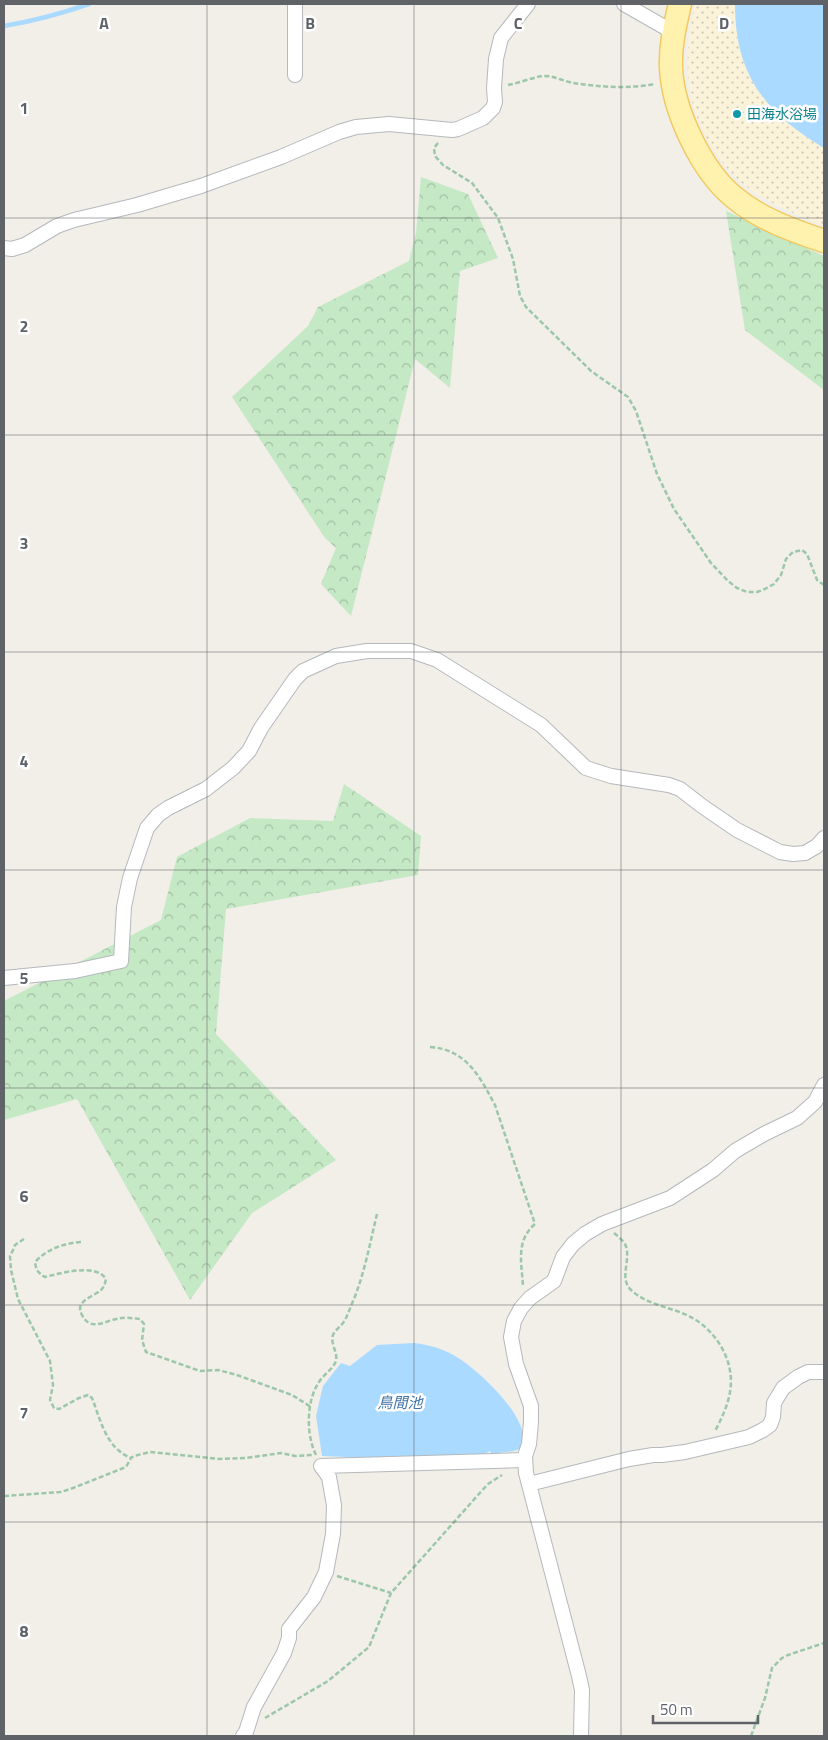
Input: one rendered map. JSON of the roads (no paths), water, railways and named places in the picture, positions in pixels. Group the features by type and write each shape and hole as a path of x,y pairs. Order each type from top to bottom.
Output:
{"main road":[{"path":"680,4 671,53 672,80 682,116 710,171 730,194 744,205 779,223 824,241"}],"street":[{"path":"295,76 296,4"},
{"path":"4,248 12,249 25,245 57,226 74,220 137,205 201,186 356,127 389,124 452,130 470,124 489,113 495,102 496,58 501,38 528,4"},
{"path":"624,4 674,32"},
{"path":"4,978 75,971 121,961 124,906 130,878 147,828 158,815 168,808 206,789 233,768 249,752 261,728 295,679 303,671 336,656 367,651 411,651 436,660 541,725 586,768 611,776 669,785 680,789 737,830 780,852 806,853 817,846 824,838"},
{"path":"581,1736 582,1690 524,1462 529,1444 531,1406 516,1364 511,1337 514,1321 521,1308 530,1298 554,1281 563,1257 573,1244 585,1234 602,1224 670,1198 713,1170 735,1151 797,1118 815,1102 824,1085"},
{"path":"529,1484 629,1459 702,1448 749,1436 770,1425 773,1417 774,1403 783,1388 808,1372 824,1372"},
{"path":"244,1734 254,1707 284,1653 289,1638 289,1629 314,1597 326,1572 333,1534 334,1505 329,1477 319,1460 524,1462"}],"water":[{"path":"735,4 824,4 824,148 785,121 757,90 741,52 736,29"},
{"name":"鳥間池","path":"414,1343 435,1347 450,1353 486,1380 516,1416 523,1438 520,1449 492,1455 490,1451 481,1456 370,1458 322,1456 316,1416 323,1386 341,1363 350,1366 377,1345"}],"waterway":[{"path":"4,26 47,17 89,4"}],"place":[{"name":"田海水浴場","path":"737,114"}]}
